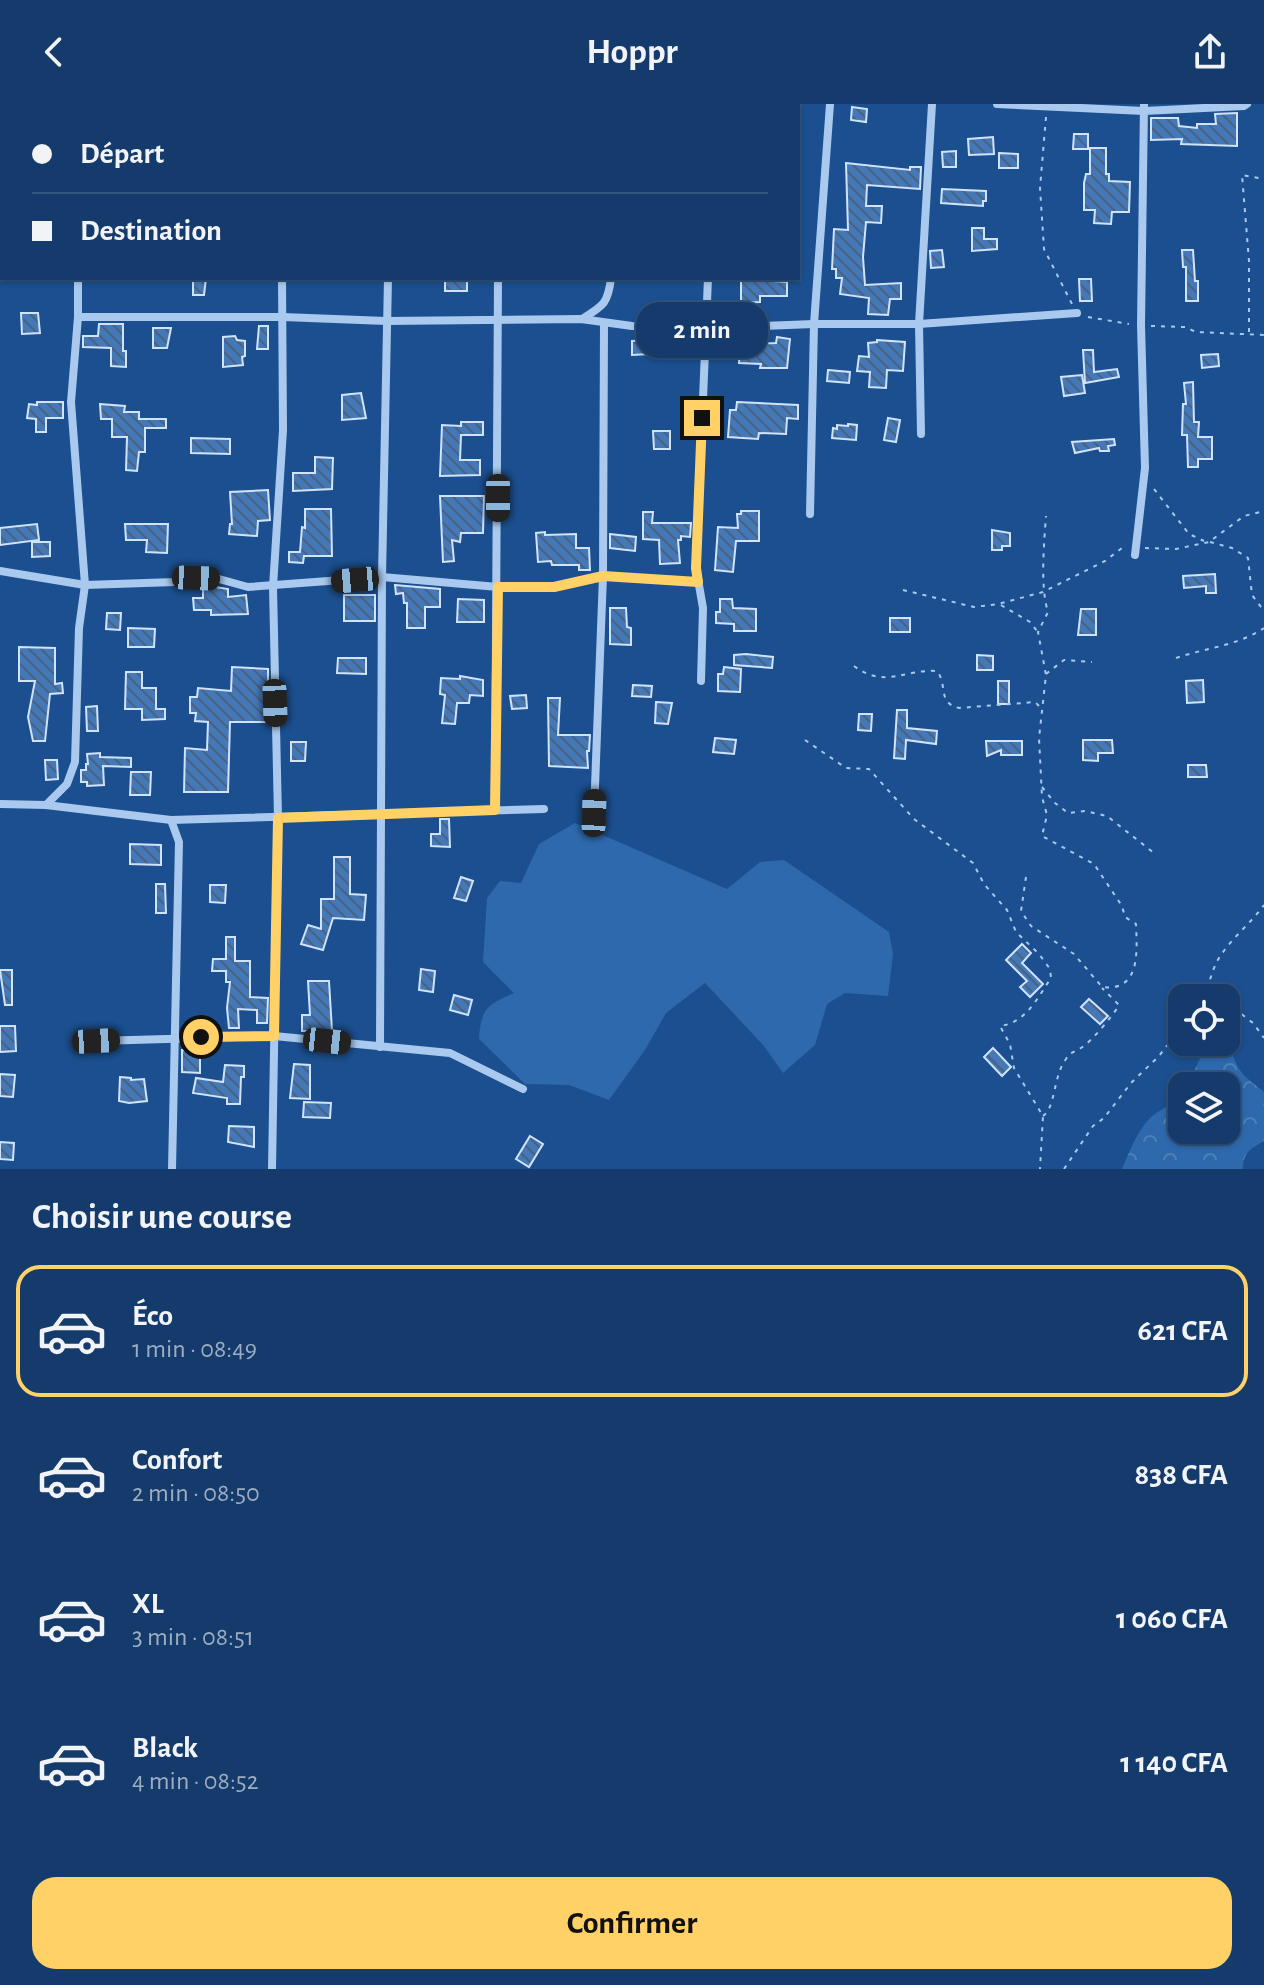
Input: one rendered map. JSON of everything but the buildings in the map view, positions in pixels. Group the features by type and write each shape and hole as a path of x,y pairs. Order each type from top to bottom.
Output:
{"street":[{"path":"810,514 814,324 830,104"},
{"path":"921,434 919,324 932,104"},
{"path":"997,104 1047,108 1247,104"},
{"path":"1135,552 1145,468 1141,325 1144,108"},
{"path":"46,805 67,784 75,762 79,628 85,585 71,402 78,280"},
{"path":"272,1169 278,818 273,587 283,430 282,280"},
{"path":"380,1047 382,577 388,280"},
{"path":"495,810 498,280"},
{"path":"581,319 603,306 611,280"},
{"path":"701,681 703,608 696,568 708,280"},
{"path":"78,317 283,317 386,321 581,319 705,328 919,324 1077,313"},
{"path":"594,813 603,576 604,323"},
{"path":"0,571 85,585 175,582 196,578 219,579 248,587 273,587 382,577 498,587 554,587 603,576 698,582"},
{"path":"0,804 46,805 171,820 544,809"},
{"path":"171,820 179,842 172,1169"},
{"path":"96,1041 274,1036 450,1053 523,1089"}],"path":[{"path":"1047,108 1040,188 1044,249 1077,313 1093,319 1185,327 1196,332 1264,335"},
{"path":"1249,333 1249,261 1242,175 1264,179"},
{"path":"1145,468 1148,481 1166,508 1196,539 1232,548 1248,558 1252,595 1264,611"},
{"path":"903,590 974,607 1000,604 1043,592 1105,561 1122,548 1135,552 1176,549 1209,542 1244,516 1264,511"},
{"path":"1038,632 1048,612 1043,592 1046,584 1043,561 1046,516"},
{"path":"1000,604 1030,622 1038,632 1046,675 1039,738 1047,815 1042,836 1094,864 1122,906 1125,917 1136,924 1137,960 1134,970 1113,988 1102,987"},
{"path":"1176,658 1193,651 1219,648 1253,636 1264,628"},
{"path":"1046,675 1064,660 1092,662"},
{"path":"854,666 875,677 893,679 914,671 937,671 941,677 943,697 950,706 959,708 1035,702 1041,707"},
{"path":"805,740 846,768 869,769 914,819 973,863 984,884 1007,910 1016,932 1050,969 1051,978 1025,1015 1010,1025 1000,1026 1010,1044 1014,1068 1043,1116 1040,1169"},
{"path":"1042,786 1055,803 1068,813 1085,811 1107,816 1154,853"},
{"path":"1026,877 1021,911 1031,926 1074,954 1119,1005 1088,1042 1065,1059 1053,1085 1049,1111 1043,1116"},
{"path":"1208,984 1222,952 1264,905"},
{"path":"1240,1013 1253,1023 1264,1038"},
{"path":"1064,1169 1093,1126 1104,1118 1131,1083 1168,1044"}],"green space":[{"path":"575,823 727,889 760,862 784,860 889,932 893,954 888,996 845,993 827,1004 815,1045 783,1073 764,1046 705,983 666,1013 645,1050 609,1100 569,1085 525,1084 479,1039 487,1009 514,993 483,962 487,898 500,881 521,883 539,844"},
{"path":"1201,1056 1233,1056 1240,1071 1264,1092 1264,1141 1248,1152 1243,1169 1122,1169 1145,1124 1168,1106 1168,1144 1240,1144 1240,1072 1194,1072"}],"route":[{"path":"201,1037 274,1036 278,818 495,810 498,587 554,587 603,576 698,582 702,418"}]}
